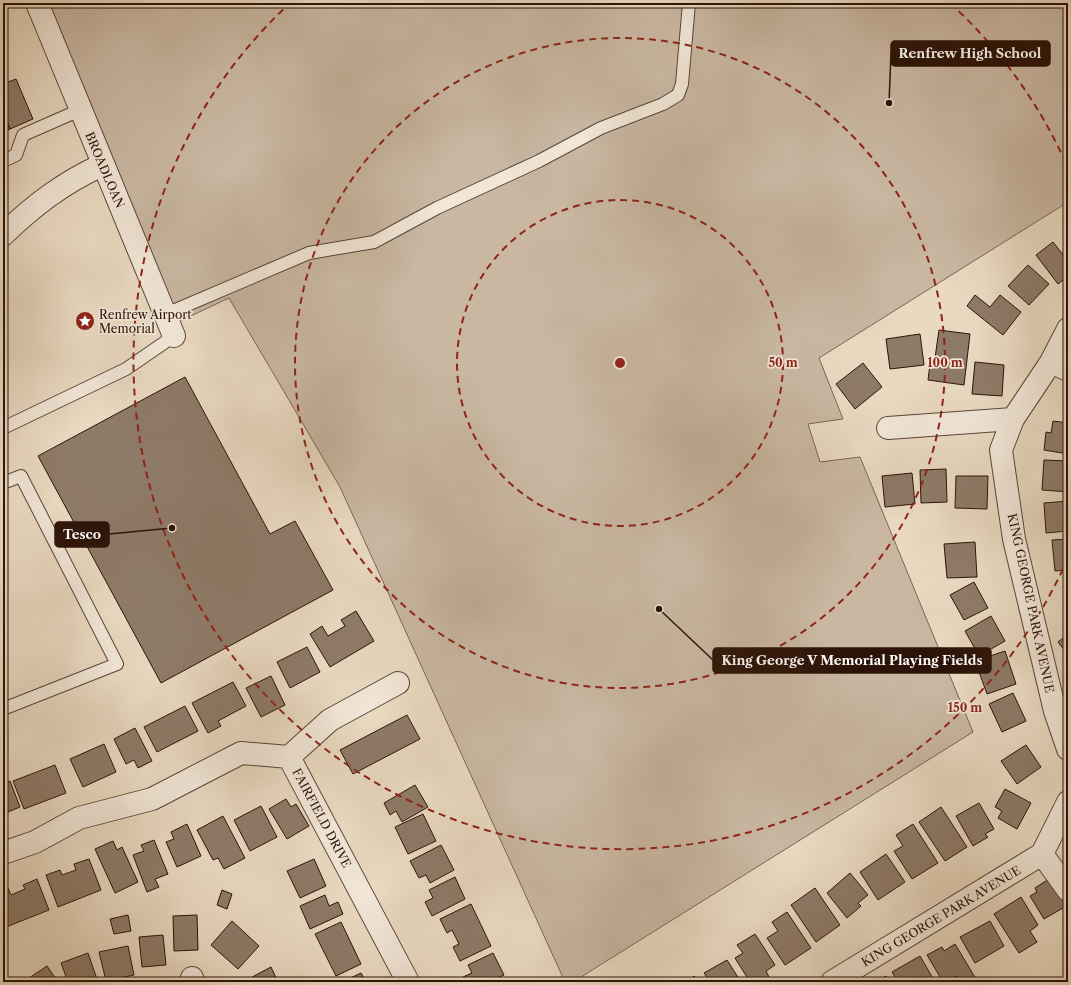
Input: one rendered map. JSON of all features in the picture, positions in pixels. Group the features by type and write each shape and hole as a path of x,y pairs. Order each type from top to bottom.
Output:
{"street":[{"name":"BROADLOAN","path":"37,3 102,165 174,336"},
{"path":"3,235 31,208 76,177 102,165"},
{"name":"KING GEORGE PARK AVENUE","path":"1068,329 1060,366 1013,419 1001,450 1014,539 1061,707 1068,749"},
{"path":"888,428 1013,419"},
{"path":"289,757 330,720 398,683"},
{"name":"FAIRFIELD DRIVE","path":"3,853 35,842 79,818 152,799 241,753 289,757 408,982"},
{"path":"1068,802 1042,854 1068,890"},
{"name":"KING GEORGE PARK AVENUE","path":"832,982 1042,854"}],"lane":[{"path":"166,314 309,253 374,242 437,208 539,161 601,128 663,104 678,95 682,84 689,3"},
{"path":"3,161 16,155 23,135 80,110"},
{"path":"3,428 126,369 174,336"},
{"path":"3,483 21,476 117,664 3,709"}],"shaded area":[{"path":"45,3 1068,3 1068,202 819,358 843,419 808,424 820,462 860,457 973,732 573,982 565,982 340,487 229,298 180,321 168,298"}],"building":[{"path":"16,79 33,119 10,129 3,112 3,84"},
{"path":"3,112 10,129 3,132"},
{"path":"1053,242 1068,261 1068,276 1058,284 1036,255"},
{"path":"1028,265 1049,284 1029,305 1008,286"},
{"path":"975,295 990,307 1000,295 1021,312 1003,335 967,306"},
{"path":"939,330 970,334 964,385 928,380 930,364 934,365"},
{"path":"920,334 924,365 890,369 886,339"},
{"path":"975,362 1004,365 1002,396 972,394"},
{"path":"863,363 882,387 855,409 836,384"},
{"path":"185,377 270,534 295,521 333,590 161,683 38,456"},
{"path":"1053,421 1068,423 1068,454 1044,450 1046,432 1051,433"},
{"path":"1044,460 1068,461 1068,492 1042,490"},
{"path":"946,469 947,502 921,503 920,470"},
{"path":"912,473 915,504 885,507 882,476"},
{"path":"956,476 988,476 987,509 955,508"},
{"path":"1068,501 1068,531 1046,533 1044,503"},
{"path":"1068,539 1068,570 1055,571 1052,540"},
{"path":"975,542 977,577 947,578 944,544"},
{"path":"974,582 988,608 964,620 950,595"},
{"path":"356,611 374,641 330,667 310,634 322,626 328,636 345,626 341,620"},
{"path":"991,616 1005,641 979,656 965,631"},
{"path":"1068,634 1068,655 1058,642"},
{"path":"307,647 320,672 290,688 277,662"},
{"path":"1005,651 1016,684 987,694 975,661"},
{"path":"271,676 285,705 261,717 246,688"},
{"path":"233,682 246,706 218,721 221,726 208,733 192,703"},
{"path":"1013,693 1026,721 1002,732 989,704"},
{"path":"185,706 198,731 157,752 144,727"},
{"path":"407,715 420,739 353,774 340,750"},
{"path":"135,728 152,761 138,768 134,760 126,764 114,739"},
{"path":"104,744 116,772 83,787 70,759"},
{"path":"1026,745 1041,767 1017,784 1001,761"},
{"path":"55,765 66,793 24,809 13,781"},
{"path":"10,781 20,807 3,814 3,784"},
{"path":"415,785 428,807 402,822 396,811 390,815 384,803"},
{"path":"1005,789 1031,803 1017,829 998,818 1002,811 995,807"},
{"path":"286,799 291,807 296,804 309,826 287,839 269,809"},
{"path":"979,803 994,829 985,834 988,837 973,846 956,816"},
{"path":"261,806 277,837 250,851 234,820"},
{"path":"941,807 967,847 945,861 919,822"},
{"path":"423,814 436,841 408,854 395,827"},
{"path":"223,816 245,858 224,869 218,858 213,860 197,830"},
{"path":"187,824 201,856 177,867 166,842 174,839 171,832"},
{"path":"913,824 938,863 912,879 894,851 903,846 896,835"},
{"path":"154,840 168,874 155,879 159,887 147,892 133,855 144,851 141,845"},
{"path":"113,841 117,850 122,847 138,882 115,893 95,849"},
{"path":"441,845 454,870 430,883 426,875 419,878 410,861"},
{"path":"886,854 905,882 878,900 860,872"},
{"path":"89,859 101,890 58,907 46,875 60,870 62,875 76,870 74,864"},
{"path":"314,859 326,886 300,898 287,871"},
{"path":"850,873 868,895 858,903 861,906 847,918 827,893"},
{"path":"455,877 465,899 432,916 425,902 433,898 429,890"},
{"path":"1052,877 1068,905 1044,919 1030,896 1037,892 1035,888"},
{"path":"37,879 49,910 6,927 3,919 3,891 8,888 11,895 25,889 23,885"},
{"path":"815,888 840,925 816,942 791,905"},
{"path":"222,890 232,894 227,909 217,905"},
{"path":"325,895 329,906 338,902 343,914 310,929 300,906"},
{"path":"1021,897 1038,925 1030,931 1037,942 1019,953 994,914"},
{"path":"471,904 491,946 460,961 453,947 459,944 452,930 447,933 440,919"},
{"path":"787,912 811,948 785,965 767,938 778,931 772,922"},
{"path":"128,915 131,931 114,934 110,919"},
{"path":"197,915 198,950 174,951 173,916"},
{"path":"232,921 259,946 238,969 211,945"},
{"path":"990,921 1004,946 975,963 960,937"},
{"path":"341,922 361,964 336,976 315,934"},
{"path":"755,934 775,965 766,971 769,977 760,982 750,982 735,958 743,953 737,945"},
{"path":"163,935 166,965 142,967 139,937"},
{"path":"955,944 976,979 971,982 960,982 957,976 947,982 943,982 927,955 942,947 944,951"},
{"path":"128,946 134,975 106,981 99,952"},
{"path":"88,953 97,979 90,982 68,982 61,963"},
{"path":"493,953 504,975 488,982 466,982 463,977 472,973 468,965"},
{"path":"920,956 935,982 898,982 892,972"},
{"path":"727,960 741,982 710,982 704,973"},
{"path":"47,966 58,982 23,982"},
{"path":"271,967 278,982 243,982"},
{"path":"361,973 366,982 342,982"},
{"path":"694,976 699,982 687,982"},
{"path":"886,976 889,982 876,982"}],"place":[{"name":"Renfrew High School","path":"889,103"},
{"name":"Renfrew Airport Memorial","path":"85,321"},
{"name":"Tesco","path":"172,528"},
{"name":"King George V Memorial Playing Fields","path":"659,609"}]}
